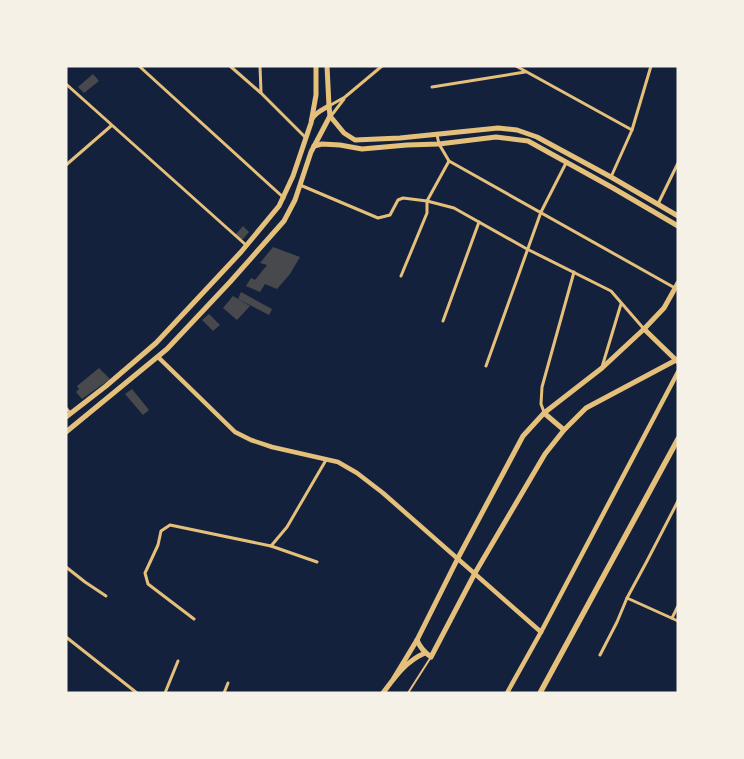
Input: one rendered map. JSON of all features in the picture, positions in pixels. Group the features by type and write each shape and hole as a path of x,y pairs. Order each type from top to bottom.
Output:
{"main road":[{"path":"311,123 316,95 316,66"},
{"path":"327,66 330,116 344,133 355,140 364,141 437,135 498,128 517,130 537,137 678,216"},
{"path":"68,415 106,386 156,343 207,290 274,213 284,198 314,115 329,106"},
{"path":"66,432 167,349 284,221 295,200 314,146 330,116"},
{"path":"314,146 322,144 340,145 362,149 438,144 496,137 528,141 678,226"},
{"path":"591,175 594,168"},
{"path":"246,245 249,250 250,260"},
{"path":"221,274 223,278 230,282"},
{"path":"383,693 417,640 523,436 544,413 602,368 644,329 664,308 676,286"},
{"path":"207,290 214,295 214,299"},
{"path":"417,640 420,648 431,657 475,573 545,454 564,430 586,408 677,360 644,329"},
{"path":"544,413 564,430"},
{"path":"540,693 677,440"},
{"path":"394,678 409,662 425,653"}],"street":[{"path":"138,66 284,198"},
{"path":"230,66 261,93 306,138"},
{"path":"260,66 261,93"},
{"path":"329,106 345,97 382,66"},
{"path":"516,66 632,130"},
{"path":"611,177 632,130 651,68 646,66"},
{"path":"432,87 525,72"},
{"path":"66,84 246,245"},
{"path":"330,116 345,97"},
{"path":"66,165 112,126"},
{"path":"437,135 438,144 449,161 676,286"},
{"path":"401,276 426,213 427,201 449,161"},
{"path":"486,366 541,212 567,162"},
{"path":"658,204 678,163"},
{"path":"300,185 378,218 390,215 398,200 403,198 427,201 454,208 527,250 611,291 644,329"},
{"path":"443,321 479,222"},
{"path":"544,413 541,404 542,387 574,272"},
{"path":"602,368 622,303"},
{"path":"158,357 235,432 272,447 338,462 357,473 384,493 541,632"},
{"path":"507,693 678,372"},
{"path":"66,408 68,415"},
{"path":"271,546 287,528 326,460"},
{"path":"600,654 678,500"},
{"path":"194,619 148,584 145,573 158,545 161,531 170,525 271,546 317,562"},
{"path":"66,567 106,596"},
{"path":"627,598 678,621"},
{"path":"672,618 678,606"},
{"path":"66,637 137,693"},
{"path":"165,693 178,661"},
{"path":"224,693 228,682"}],"lane":[{"path":"408,693 431,657"}],"building":[{"path":"93,74 99,81 84,93 78,87"},
{"path":"243,226 249,232 241,239 235,235"},
{"path":"273,247 300,257 290,274 277,289 265,284 260,292 246,286 251,278 255,280 267,265 260,263"},
{"path":"241,292 272,309 269,315 238,299"},
{"path":"233,296 250,306 237,320 223,308"},
{"path":"209,314 220,325 213,331 202,320"},
{"path":"99,368 110,379 82,399 76,392 79,389 77,386"},
{"path":"132,389 149,410 143,415 125,394"}]}
